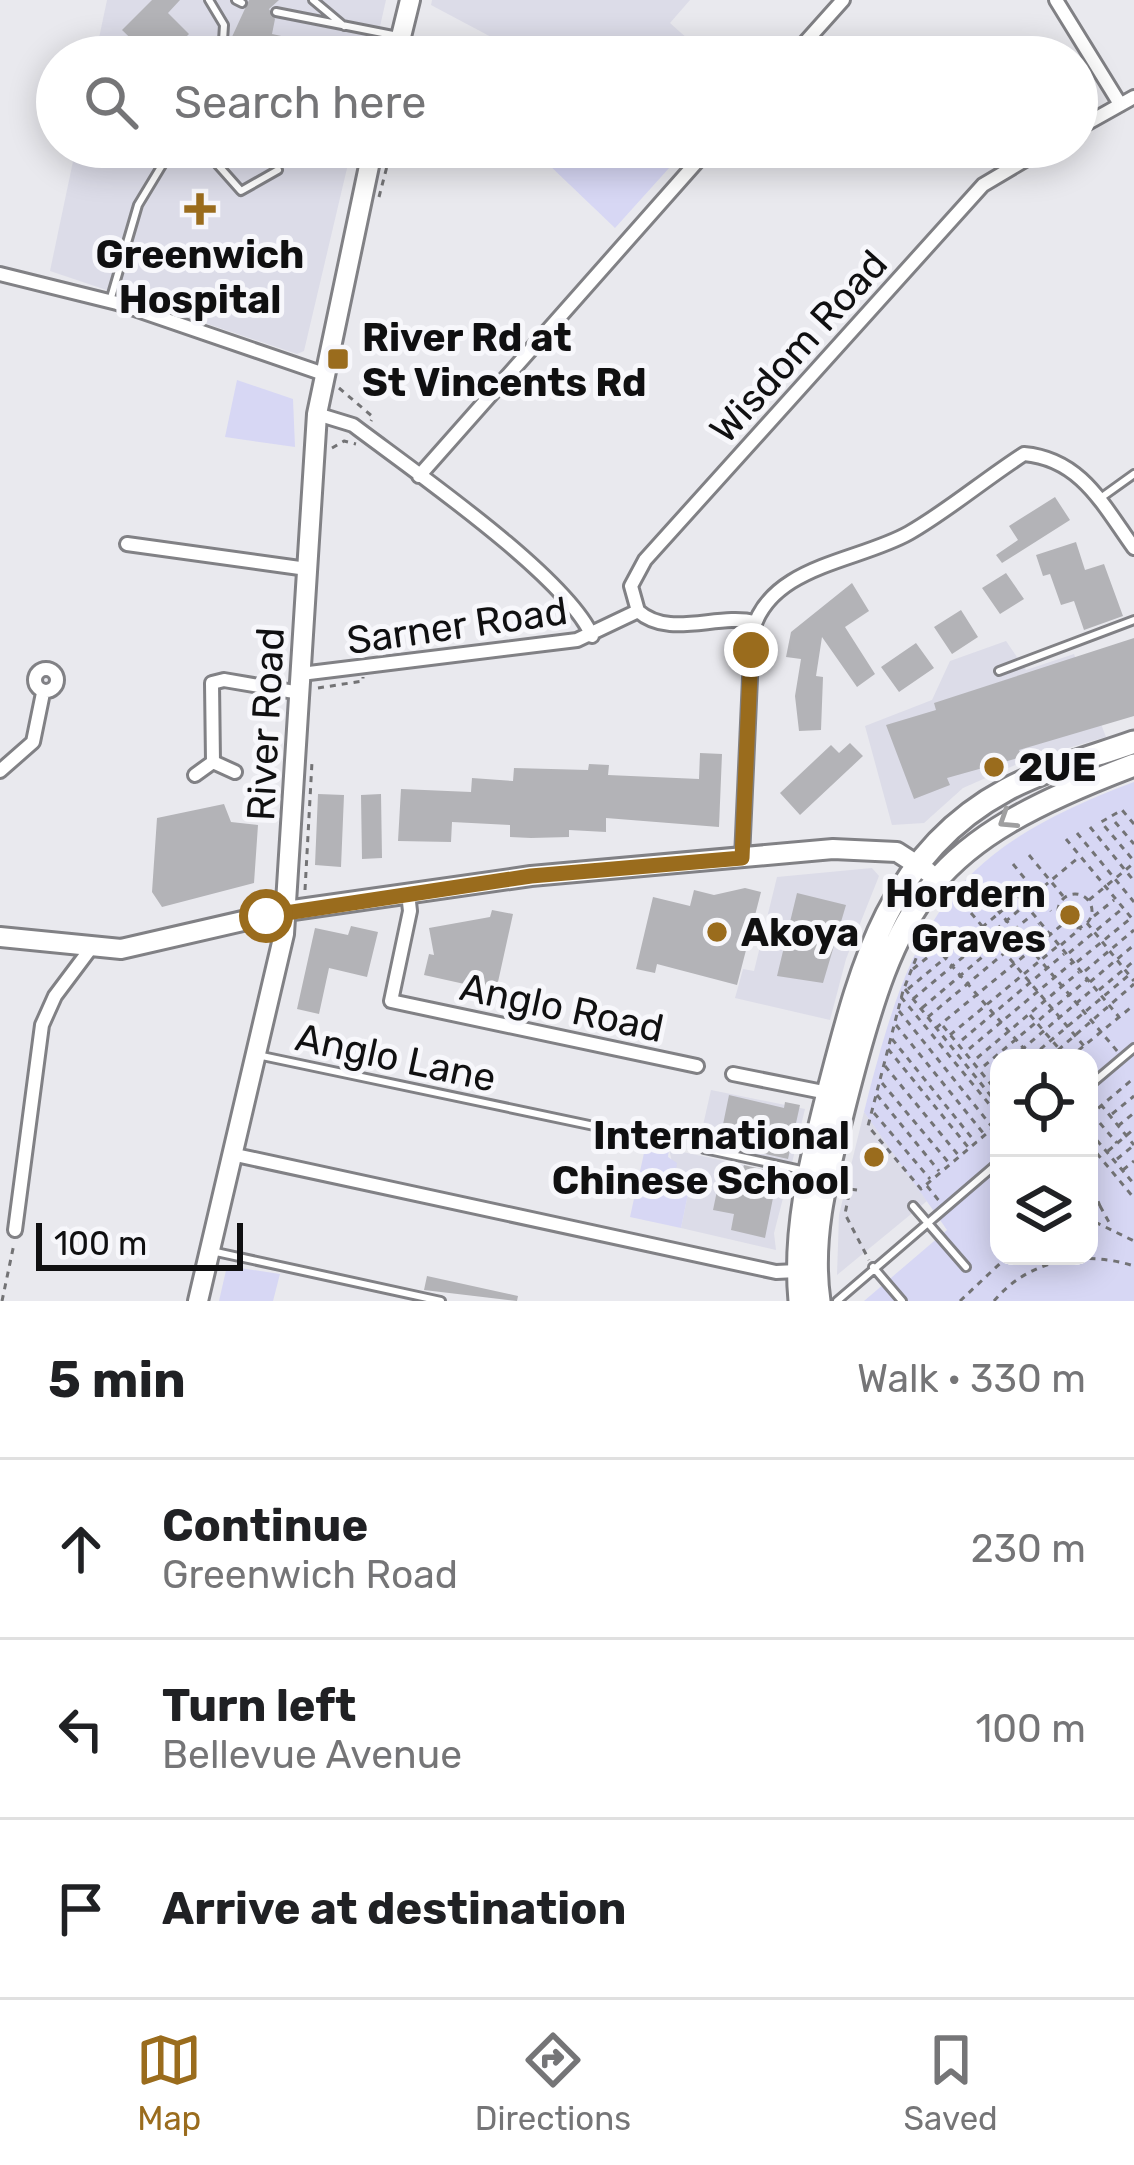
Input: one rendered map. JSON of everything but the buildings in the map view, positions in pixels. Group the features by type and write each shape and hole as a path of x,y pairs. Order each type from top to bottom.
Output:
{"main road":[{"path":"402,36 410,0"},
{"name":"River Road","path":"199,1301 286,911 317,414 368,168"},
{"path":"800,1301 797,1271 809,1172 828,1094 874,933 916,862 966,816 1010,788 1134,742"},
{"path":"819,1301 821,1203 863,1032 895,941 936,880 983,836 1023,809 1134,765"},
{"path":"0,937 91,948 151,944 286,911 408,893 531,876 742,858 883,850 916,862 936,880"}],"street":[{"path":"811,36 843,0"},
{"path":"1056,0 1078,36"},
{"path":"1098,68 1120,104"},
{"path":"1098,117 1134,97"},
{"path":"418,476 691,168"},
{"name":"Wisdom Road","path":"638,611 631,586 645,560 983,185 1012,168"},
{"path":"0,274 110,301 324,374"},
{"path":"317,414 352,424 418,476 574,604 592,636"},
{"path":"742,858 755,622 787,584 909,533 1024,454 1066,464 1100,500 1134,548"},
{"path":"127,544 307,569"},
{"path":"638,611 663,625 731,617 755,622"},
{"name":"Sarner Road","path":"213,762 212,683 300,684 592,636 638,611"},
{"path":"0,770 33,742 43,693"},
{"path":"195,775 213,762 235,772"},
{"name":"Anglo Road","path":"408,893 410,911 391,1001 697,1066"},
{"path":"14,1230 42,1025 55,996 91,948"},
{"path":"733,1074 828,1094"},
{"path":"231,1154 776,1272 797,1271"}],"lane":[{"path":"208,0 224,25 223,36"},
{"path":"314,0 347,28"},
{"path":"276,12 402,36"},
{"path":"110,301 139,205 161,168"},
{"path":"221,168 241,191 278,170"},
{"path":"1100,500 1134,474"},
{"path":"999,671 1134,620"},
{"path":"1098,1080 1134,1048"},
{"name":"Anglo Lane","path":"254,1054 675,1143"},
{"path":"704,1149 809,1172"},
{"path":"837,1301 990,1170"},
{"path":"913,1206 966,1268"},
{"path":"210,1251 441,1301"},
{"path":"873,1267 902,1301"}],"path":[{"path":"306,890 313,755"},
{"path":"1132,979 1086,923 1088,901 1134,862 1101,822 1122,810 1134,824"},
{"path":"1115,822 1134,844"},
{"path":"1090,827 1134,881"},
{"path":"1077,833 1134,902"},
{"path":"969,1049 1055,976 1132,920 1066,839"},
{"path":"1029,855 1064,898"},
{"path":"914,999 1080,856"},
{"path":"1013,864 1051,910"},
{"path":"1009,885 1119,1017"},
{"path":"928,1017 1064,898 1076,894 1088,901"},
{"path":"905,989 1018,896"},
{"path":"950,1035 1116,899"},
{"path":"989,900 1123,1058"},
{"path":"1060,904 1063,923"},
{"path":"962,1040 1123,908"},
{"path":"971,913 1084,1046"},
{"path":"921,1009 1033,914"},
{"path":"939,1026 1063,923 1086,923"},
{"path":"976,1058 1134,930"},
{"path":"945,1207 868,1126 901,997 924,936 940,947 1024,1048 1134,961"},
{"path":"984,1066 1134,945"},
{"path":"911,972 940,947"},
{"path":"1042,1049 1102,997 1132,979"},
{"path":"1029,1013 1059,1049 1132,979"},
{"path":"905,989 990,1083"},
{"path":"901,997 990,1109"},
{"path":"1080,1049 1134,1005"},
{"path":"898,1010 990,1124"},
{"path":"894,1023 985,1136"},
{"path":"939,1026 990,1093"},
{"path":"890,1038 976,1142"},
{"path":"888,1049 969,1148"},
{"path":"884,1064 959,1156"},
{"path":"1098,1108 1134,1078"},
{"path":"880,1080 950,1165"},
{"path":"876,1094 940,1172"},
{"path":"1110,1116 1134,1096"},
{"path":"1098,1102 1134,1145 1115,1161"},
{"path":"872,1111 926,1185"},
{"path":"1118,1126 1134,1112"},
{"path":"1098,1123 1117,1143"},
{"path":"1107,1151 1134,1129"},
{"path":"926,1185 990,1131"},
{"path":"1098,1141 1133,1181"},
{"path":"1098,1155 1134,1198"},
{"path":"1123,1170 1134,1161"},
{"path":"856,1190 850,1189 845,1214 873,1267"},
{"path":"1098,1201 1111,1226"},
{"path":"1098,1210 1100,1206"},
{"path":"1098,1223 1134,1241"},
{"path":"2,1301 14,1230"},
{"path":"1098,1261 1134,1266"},
{"path":"960,1301 998,1265"},
{"path":"994,1301 1021,1277 1047,1265"}],"shaded area":[{"path":"107,0 386,0 378,36 99,36"},
{"path":"432,0 690,0 670,23 685,36 489,36 431,5"},
{"name":"Greenwich Hospital","path":"72,168 347,168 304,351 297,354 50,271"},
{"path":"552,168 669,168 615,228"},
{"path":"237,380 293,399 295,447 225,437"},
{"path":"1006,641 1026,670 1074,654 1106,737 1024,761 963,788 924,823 892,825 865,726 932,700 950,661"},
{"path":"1134,782 1134,1301 864,1301 947,1230 864,1112 899,991 920,944 946,903 978,868 1019,837"},
{"path":"872,868 879,876 846,959 830,1020 735,998 743,969 754,971 777,877"},
{"path":"711,1090 805,1109 792,1163 699,1143"},
{"name":"International Chinese School","path":"864,1112 927,1201 837,1275 839,1215"},
{"path":"646,1144 669,1149 668,1157 677,1163 675,1175 691,1179 681,1228 630,1217"},
{"path":"669,1149 789,1175 774,1233 776,1250 681,1228 691,1179 675,1175"},
{"path":"227,1266 280,1274 273,1301 219,1301"}],"place":[{"name":"Greenwich Hospital","path":"200,209"},
{"name":"River Rd at St Vincents Rd","path":"338,359"},
{"name":"2UE","path":"994,767"},
{"name":"Hordern Graves","path":"1070,915"},
{"name":"Akoya","path":"717,932"},
{"name":"International Chinese School","path":"874,1157"}],"route":[{"path":"266,916 531,876 742,858 751,650"}]}
